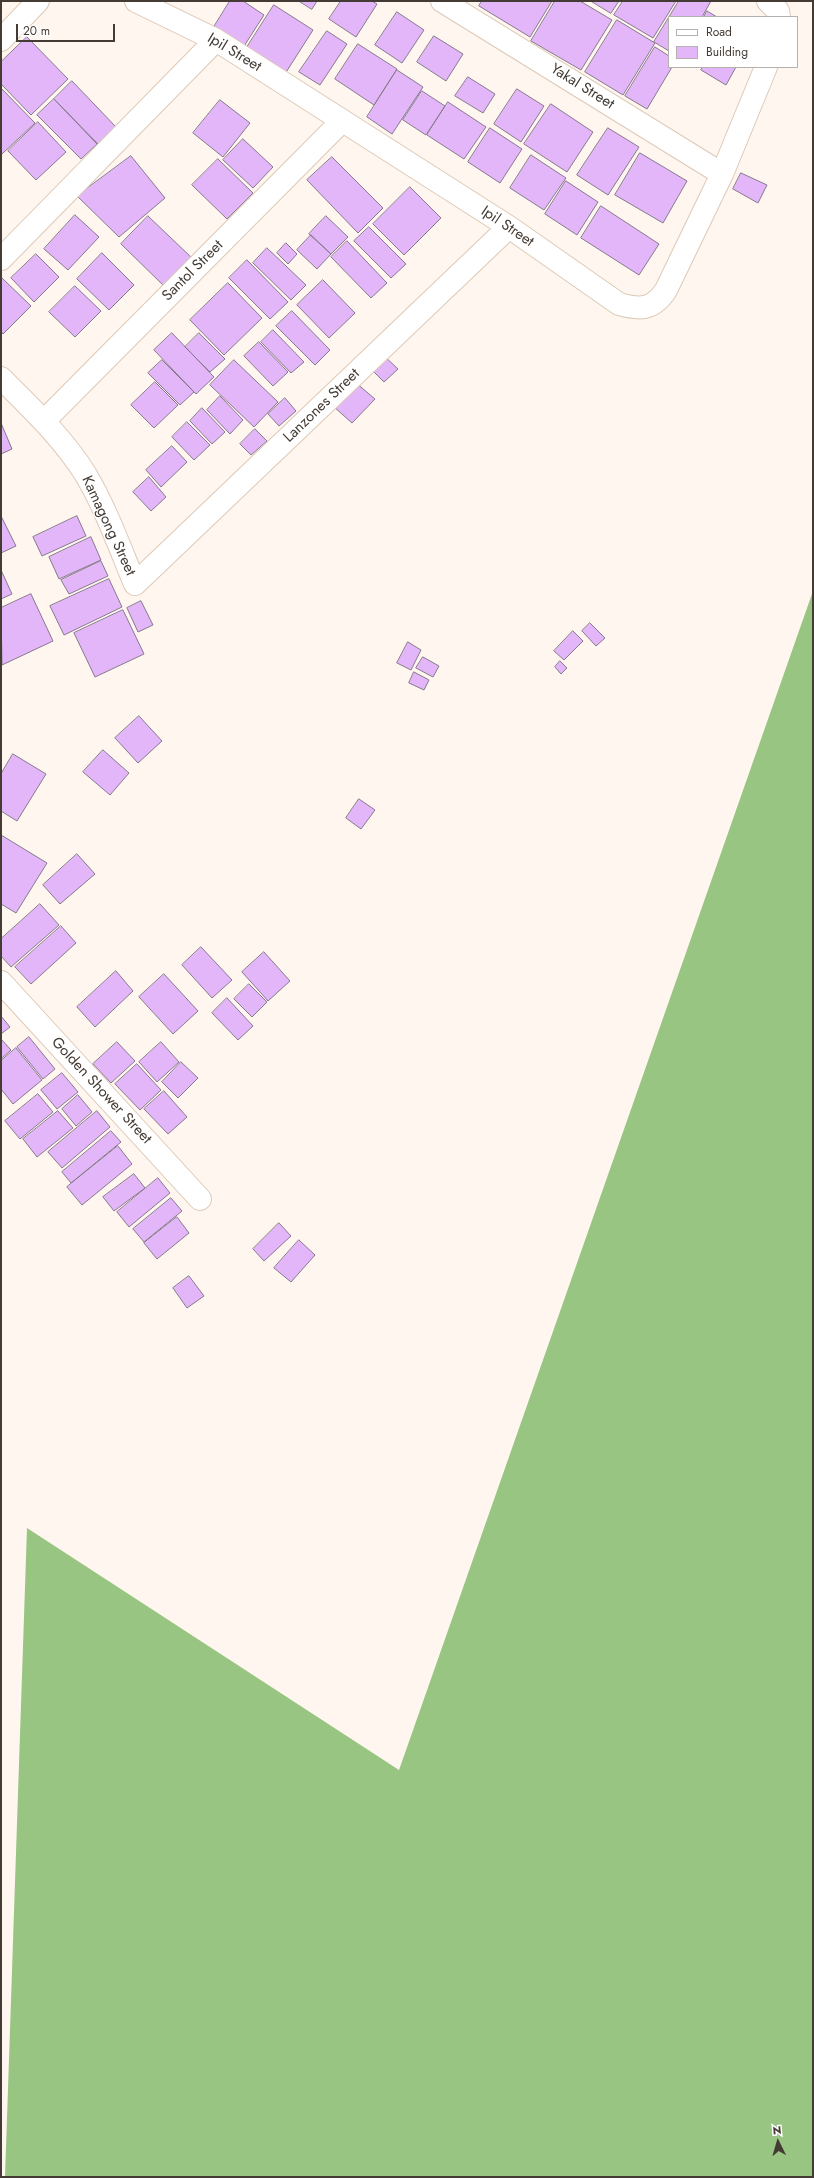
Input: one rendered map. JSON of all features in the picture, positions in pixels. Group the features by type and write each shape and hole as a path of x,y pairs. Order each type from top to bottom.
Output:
{"street":[{"path":"1,40 38,1"},
{"name":"Ipil Street","path":"136,1 216,40 509,227 619,304 631,308 648,307 659,301 666,290 722,174 766,68"},
{"name":"Yakal Street","path":"442,1 722,174"},
{"path":"1,259 216,40"},
{"name":"Santol Street","path":"44,421 342,120"},
{"name":"Lanzones Street","path":"135,584 509,227"},
{"name":"Kamagong Street","path":"1,378 44,421 86,475 114,532 135,584"},
{"name":"Golden Shower Street","path":"1,982 200,1199"}],"green space":[{"path":"813,591 813,2177 5,2177 27,1528 399,1770"}],"building":[{"path":"230,1 243,1 264,15 239,54 209,35"},
{"path":"299,1 317,1 312,9"},
{"path":"341,1 372,1 377,4 356,37 329,19"},
{"path":"482,1 552,1 530,37 479,6"},
{"path":"555,1 580,1 612,20 581,70 531,41"},
{"path":"591,1 619,1 611,13"},
{"path":"623,1 676,1 653,38 614,15"},
{"path":"679,1 711,1 703,16 670,16"},
{"path":"274,5 313,30 283,77 244,52"},
{"path":"707,11 715,16 704,16"},
{"path":"397,12 424,30 402,63 375,45"},
{"path":"668,19 668,50 654,42"},
{"path":"617,20 655,43 623,95 585,72"},
{"path":"327,31 347,44 320,85 299,72"},
{"path":"434,36 463,54 446,81 417,62"},
{"path":"27,37 68,79 31,115 1,84 1,62"},
{"path":"358,44 397,69 374,105 335,79"},
{"path":"655,47 668,55 668,68 671,68 647,109 625,96"},
{"path":"702,68 735,68 726,85 701,70"},
{"path":"397,70 423,87 392,134 367,117"},
{"path":"468,77 495,94 483,113 455,96"},
{"path":"72,81 116,127 98,144 54,99"},
{"path":"1,88 35,123 2,154 1,153"},
{"path":"517,89 544,106 521,142 494,124"},
{"path":"422,91 445,106 426,135 403,120"},
{"path":"54,99 97,144 81,159 37,115"},
{"path":"220,100 250,123 223,157 193,133"},
{"path":"448,102 486,127 464,159 427,135"},
{"path":"551,104 593,132 567,172 524,144"},
{"path":"38,122 66,152 36,180 8,151"},
{"path":"490,128 522,149 500,183 468,162"},
{"path":"608,128 639,147 608,195 577,175"},
{"path":"243,139 273,167 253,188 223,160"},
{"path":"640,153 687,181 663,223 615,195"},
{"path":"531,155 566,178 544,210 510,188"},
{"path":"131,156 165,198 119,237 77,196"},
{"path":"332,157 383,208 358,233 307,180"},
{"path":"218,159 253,193 227,219 192,185"},
{"path":"741,173 767,185 758,203 733,189"},
{"path":"566,181 598,202 577,235 545,214"},
{"path":"410,187 441,218 404,255 373,224"},
{"path":"601,206 659,244 639,275 581,238"},
{"path":"75,215 99,237 68,270 44,249"},
{"path":"148,216 193,259 165,287 121,244"},
{"path":"326,216 348,237 331,254 309,234"},
{"path":"369,227 406,264 391,278 354,241"},
{"path":"311,235 331,254 317,269 297,250"},
{"path":"347,241 387,283 371,298 331,257"},
{"path":"286,243 297,254 288,264 277,253"},
{"path":"267,248 306,285 291,300 253,263"},
{"path":"102,253 134,285 109,310 77,279"},
{"path":"36,254 59,277 34,302 11,278"},
{"path":"247,260 288,302 270,319 229,278"},
{"path":"1,277 31,306 3,334 1,331"},
{"path":"323,280 355,313 329,338 297,305"},
{"path":"228,283 262,318 224,355 190,320"},
{"path":"75,286 101,311 75,337 49,312"},
{"path":"292,311 330,350 315,365 276,326"},
{"path":"273,330 304,362 291,373 261,342"},
{"path":"172,333 214,377 196,394 154,350"},
{"path":"199,333 225,359 210,372 185,347"},
{"path":"259,342 288,372 273,386 244,356"},
{"path":"382,354 398,369 384,382 369,367"},
{"path":"162,360 194,392 180,405 148,373"},
{"path":"234,360 278,402 254,427 210,385"},
{"path":"155,382 178,405 154,428 131,405"},
{"path":"355,382 375,399 352,423 333,406"},
{"path":"220,396 243,420 230,434 207,410"},
{"path":"285,398 296,411 279,426 268,414"},
{"path":"202,408 225,432 212,444 190,421"},
{"path":"187,422 210,445 194,460 172,437"},
{"path":"1,423 12,449 1,454"},
{"path":"255,429 267,441 251,455 240,444"},
{"path":"172,446 187,462 161,487 146,470"},
{"path":"149,477 166,497 151,511 133,492"},
{"path":"1,516 16,546 1,553"},
{"path":"77,516 86,536 42,556 33,537"},
{"path":"91,537 101,560 59,579 49,557"},
{"path":"101,561 108,576 69,594 61,580"},
{"path":"1,570 12,594 1,599"},
{"path":"109,579 122,607 64,635 50,606"},
{"path":"31,594 53,641 2,665 1,608"},
{"path":"141,601 153,625 138,632 127,608"},
{"path":"123,610 144,654 95,677 74,633"},
{"path":"590,623 605,638 596,646 582,631"},
{"path":"573,631 583,641 564,660 554,651"},
{"path":"408,642 421,650 411,670 397,663"},
{"path":"423,657 439,666 433,677 416,668"},
{"path":"560,661 567,668 561,674 555,667"},
{"path":"414,672 429,680 424,690 409,683"},
{"path":"139,716 162,741 138,763 115,738"},
{"path":"103,750 129,773 110,795 83,772"},
{"path":"13,754 46,774 17,821 1,811 1,774"},
{"path":"359,799 375,810 361,829 346,818"},
{"path":"1,835 47,863 16,913 1,904"},
{"path":"77,854 95,874 60,904 43,885"},
{"path":"40,904 59,925 11,967 1,956 1,939"},
{"path":"61,926 76,943 31,984 15,967"},
{"path":"201,947 232,980 212,998 182,965"},
{"path":"264,952 290,981 268,1001 242,972"},
{"path":"116,971 133,991 95,1027 77,1007"},
{"path":"164,974 198,1011 173,1034 139,997"},
{"path":"249,984 267,1002 252,1017 234,999"},
{"path":"227,998 253,1026 238,1040 212,1013"},
{"path":"1,1016 10,1027 1,1034"},
{"path":"29,1037 55,1069 43,1079 17,1047"},
{"path":"1,1039 11,1050 1,1059"},
{"path":"117,1042 135,1061 111,1083 93,1064"},
{"path":"161,1042 179,1062 157,1082 139,1062"},
{"path":"16,1048 42,1080 13,1104 1,1089 1,1061"},
{"path":"181,1062 198,1078 178,1098 162,1082"},
{"path":"137,1064 161,1090 140,1110 115,1084"},
{"path":"62,1073 78,1092 57,1109 41,1090"},
{"path":"164,1091 187,1117 168,1134 144,1109"},
{"path":"38,1094 53,1112 20,1139 5,1121"},
{"path":"78,1095 92,1112 76,1126 62,1109"},
{"path":"58,1111 73,1128 37,1157 23,1139"},
{"path":"97,1111 110,1127 62,1168 48,1152"},
{"path":"111,1131 121,1142 71,1183 62,1172"},
{"path":"118,1146 132,1164 82,1205 67,1187"},
{"path":"134,1174 145,1188 114,1211 103,1197"},
{"path":"158,1178 170,1193 129,1227 117,1212"},
{"path":"171,1198 182,1211 144,1242 133,1229"},
{"path":"177,1217 189,1233 157,1259 144,1243"},
{"path":"279,1223 291,1236 264,1261 253,1249"},
{"path":"299,1240 315,1255 291,1282 274,1268"},
{"path":"189,1276 204,1296 187,1308 173,1288"}]}
